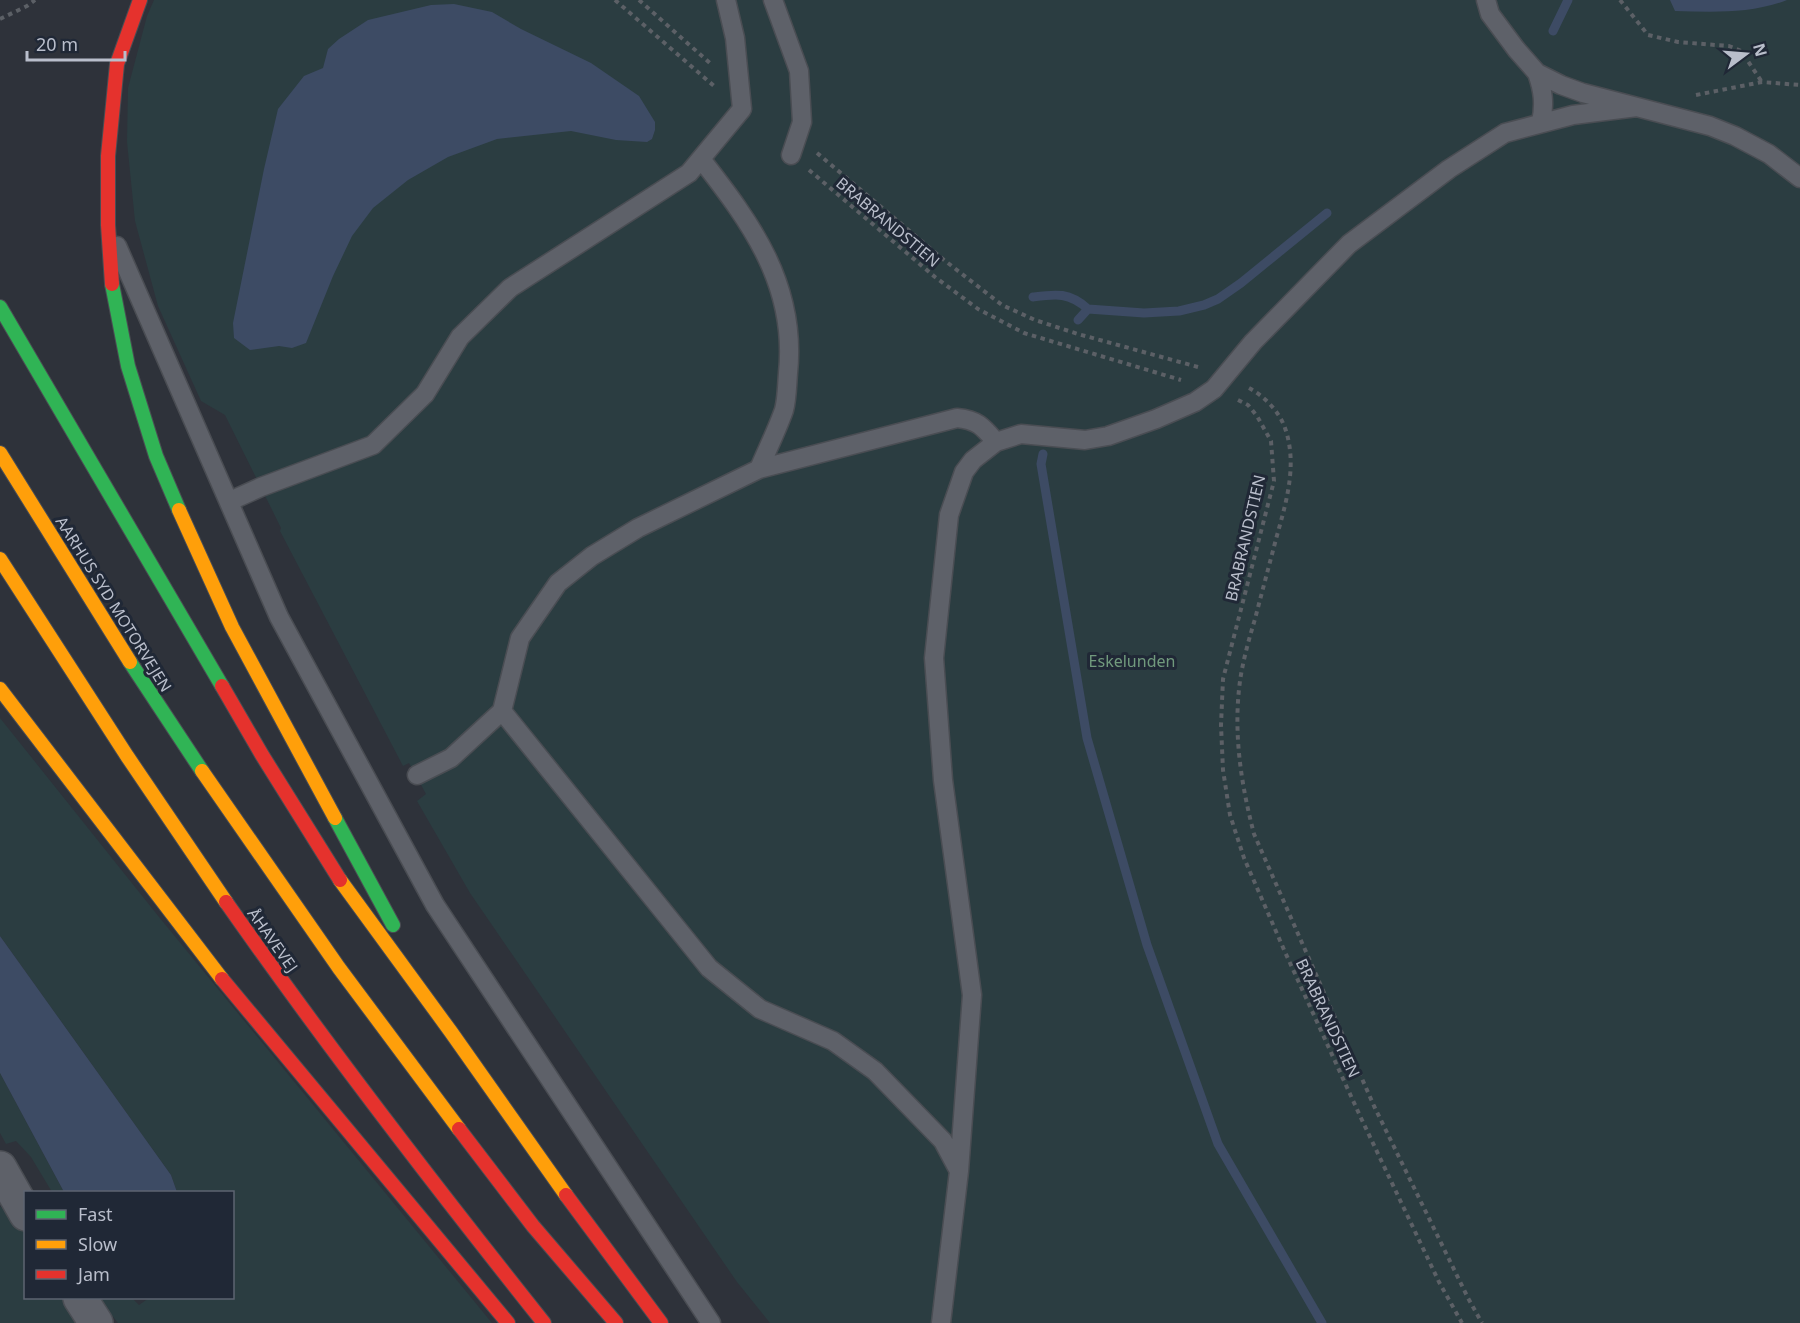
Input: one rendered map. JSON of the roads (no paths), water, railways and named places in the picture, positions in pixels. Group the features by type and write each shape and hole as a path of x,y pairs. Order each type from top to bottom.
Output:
{"main road":[{"path":"140,0 117,64 108,156 108,225 112,289 128,366 156,456 232,627 451,1032"},
{"path":"0,307 268,765 345,888 661,1323"},
{"name":"AARHUS SYD MOTORVEJEN","path":"0,453 116,641 247,837 339,968 436,1100 533,1226 616,1323"},
{"name":"ÅHAVEVEJ","path":"0,558 113,736 204,871 393,1130 490,1257 544,1323"},
{"path":"0,688 238,999 508,1323"}],"street":[{"path":"0,1168 16,1217"},
{"path":"81,1299 96,1323"}],"lane":[{"path":"230,501 373,445 425,394 460,337 510,288 689,174 742,109 735,38 726,0"},
{"path":"773,0 799,71 802,122 791,155"},
{"path":"1486,0 1490,14 1537,73 1561,86 1710,126 1736,136 1769,154 1800,178"},
{"path":"1537,73 1543,91 1544,106 1541,122"},
{"path":"941,1323 959,1171 972,995 943,780 934,658 949,515 964,472 973,460 996,442 1021,434 1085,440 1108,436 1195,402 1219,382 1253,342 1349,244 1449,169 1505,133 1573,115 1637,107"},
{"path":"701,159 736,203 758,237 774,271 785,314 790,356 784,408 759,469"},
{"path":"108,225 279,617 435,905 711,1323"},
{"path":"417,775 451,758 502,711 520,638 558,583 592,556 638,528 759,469 957,418 980,423 996,442"},
{"path":"502,711 709,968 760,1009 833,1041 875,1071 943,1141 959,1171"}],"water":[{"path":"1670,0 1787,0 1746,10 1703,12 1675,11"},
{"path":"454,4 492,12 521,29 591,63 639,96 655,122 652,139 647,142 616,140 571,131 497,139 448,157 408,180 373,208 352,236 306,343 292,348 279,346 250,350 234,338 233,323 278,109 304,76 323,68 328,49 368,20 431,5"},
{"path":"0,936 171,1175 177,1191 63,1191 0,1073"}],"waterway":[{"path":"1553,31 1568,0"},
{"path":"1078,320 1088,309 1144,313 1179,311 1218,299 1327,213"},
{"path":"1033,297 1049,295 1068,297 1088,309"},
{"path":"1043,454 1041,464 1087,738 1147,945 1218,1144 1322,1323"}],"park label":[{"name":"Eskelunden","path":"1132,661"}]}
